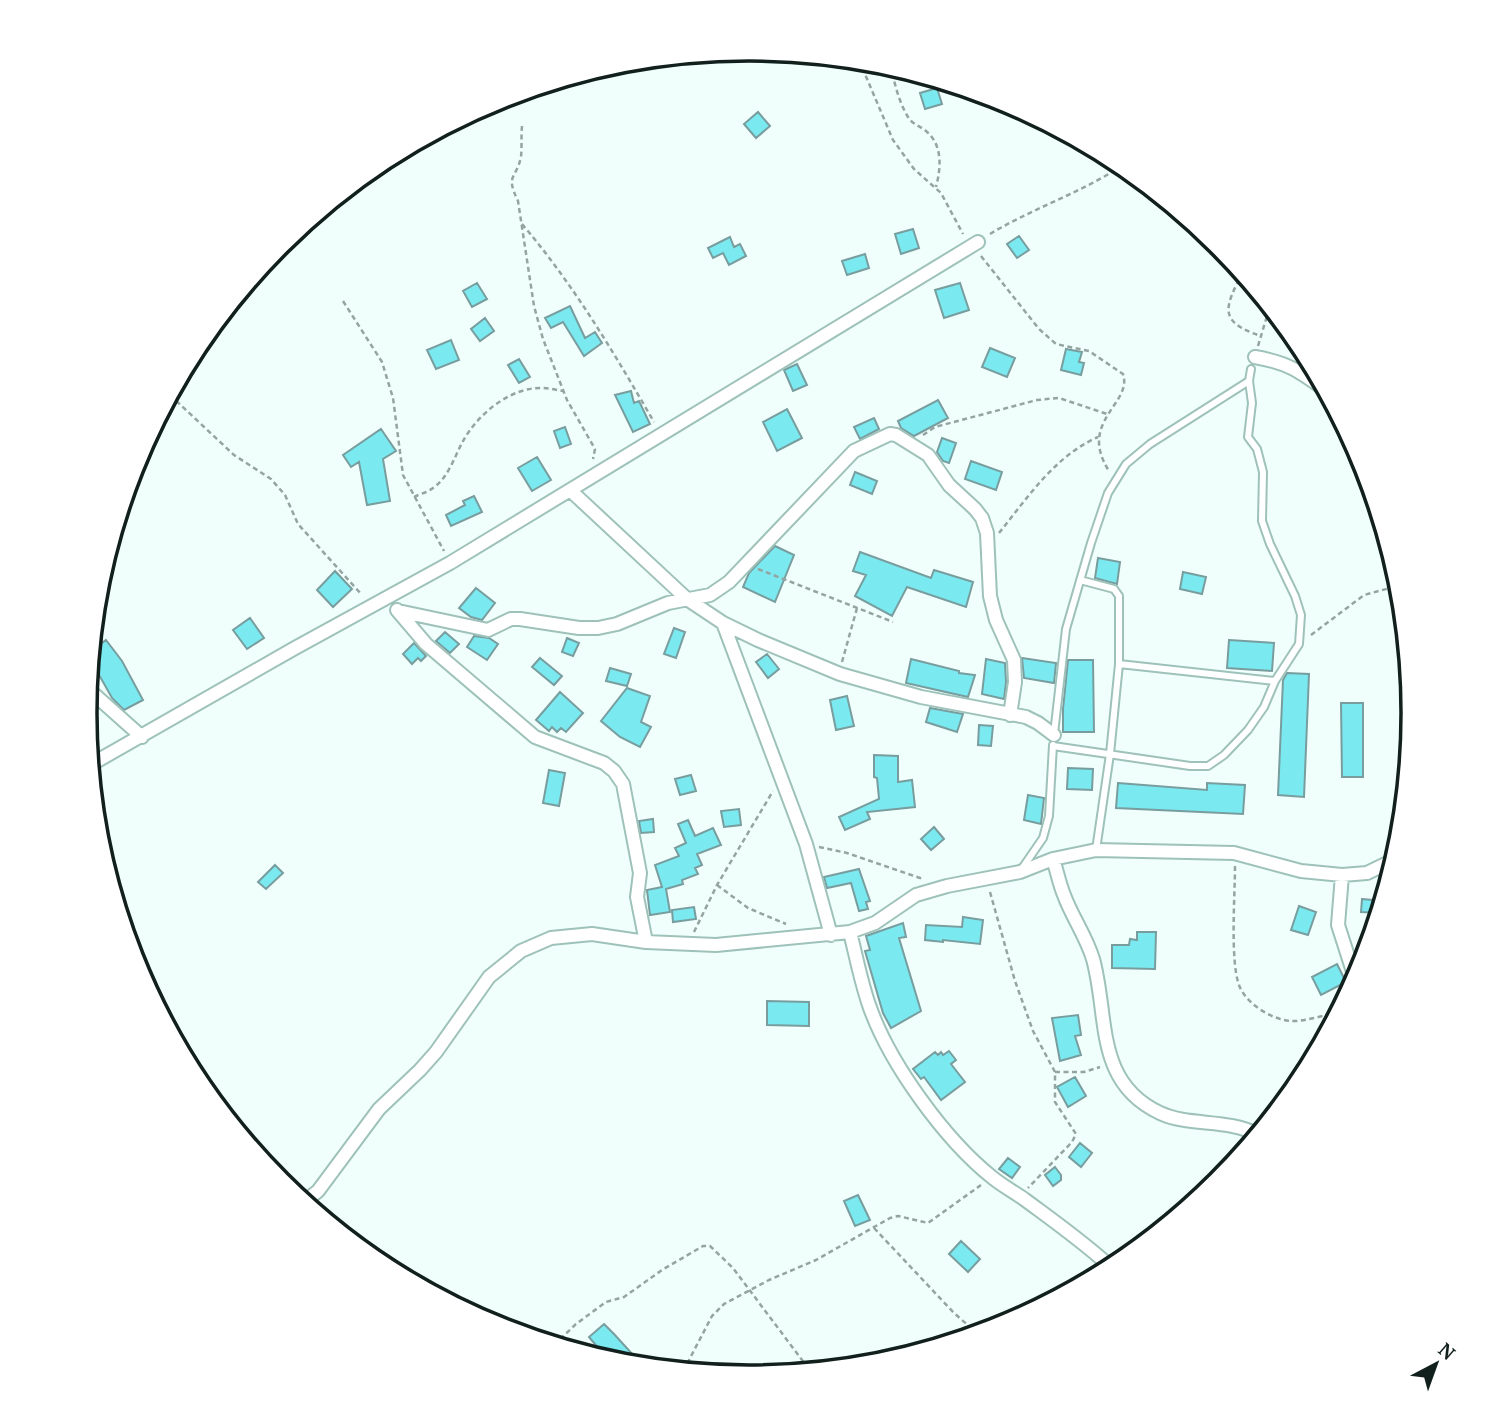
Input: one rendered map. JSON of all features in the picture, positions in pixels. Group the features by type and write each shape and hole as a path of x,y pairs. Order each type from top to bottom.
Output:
{"street":[{"path":"99,760 450,563 973,245"},
{"path":"1253,363 1279,361 1308,377"},
{"path":"398,611 488,630 510,620 520,619 579,628 598,628 617,624 668,603 710,595 729,582 854,451 890,434 896,435 928,455 949,485 975,509 986,533 993,608 1004,642 1014,660 1015,682 1010,715"},
{"path":"571,491 687,599 723,623 840,674 921,697 1031,719 1054,741"},
{"path":"388,599 426,644 535,737 552,745 580,752 604,763 614,771 626,792 640,873 637,897 646,942"},
{"path":"723,623 806,844 831,935"},
{"path":"98,697 142,737"},
{"path":"311,1197 318,1191 379,1108 421,1070 436,1052 489,976 536,943 551,938 592,934 646,942 716,945 850,932 875,923 916,895 1020,872 1053,859 1096,850 1234,853 1301,871 1342,875 1367,873 1384,865"},
{"path":"1053,859 1064,896 1092,957 1111,1063 1120,1081 1160,1114 1179,1119 1234,1125 1250,1131"},
{"path":"1342,875 1338,925 1351,965"},
{"path":"850,932 868,1003 890,1049 936,1119 993,1178 1084,1243 1104,1261"}],"lane":[{"path":"1054,741 1110,754 1190,766 1208,765 1224,755 1248,730 1299,644 1301,615 1262,521 1263,472 1257,449 1248,437 1253,363"},
{"path":"1020,872 1042,838 1049,816 1066,629 1108,493 1126,464 1150,443 1250,381"},
{"path":"1080,580 1118,592 1119,664 1110,754 1096,850"},
{"path":"1119,664 1275,681"}],"path":[{"path":"864,72 893,140 914,169 936,187 973,245 1039,329 1056,344 1089,351 1123,374 1124,387 1107,414 1098,437 1102,457 1110,475 1108,493"},
{"path":"894,78 910,121 926,131 938,151 940,172 936,187"},
{"path":"522,126 520,158 511,179 512,188 519,201 534,306 543,339 563,391 595,449 593,462"},
{"path":"973,245 1007,224 1099,181 1113,172"},
{"path":"521,223 555,262 602,332 661,434"},
{"path":"1239,282 1228,315 1236,326 1261,336"},
{"path":"343,300 382,362 393,398 403,475 450,563"},
{"path":"1253,363 1267,316"},
{"path":"413,497 434,488 447,473 474,423 489,407 528,389 541,387 563,391"},
{"path":"910,444 935,427 1037,400 1059,398 1107,414"},
{"path":"177,402 234,455 271,479 285,495 299,524 371,606"},
{"path":"988,548 1036,487 1068,454 1098,437"},
{"path":"745,564 893,622"},
{"path":"1299,644 1364,595 1389,588"},
{"path":"840,674 857,608"},
{"path":"690,943 716,885 782,776"},
{"path":"806,844 847,853 924,880"},
{"path":"1234,853 1236,974 1244,995 1249,1002 1272,1016 1288,1021 1327,1016"},
{"path":"986,879 1015,981 1033,1031 1055,1072 1055,1102 1076,1134 1020,1196"},
{"path":"716,885 748,908 816,935"},
{"path":"1055,1072 1084,1072 1111,1063"},
{"path":"688,1362 712,1316 724,1304 816,1260 873,1226 898,1216 928,1223 993,1178"},
{"path":"873,1226 954,1314 970,1327"},
{"path":"562,1338 606,1302 624,1297 662,1270 703,1246 710,1246 733,1268 804,1363"}],"building":[{"path":"937,89 942,104 925,109 920,93"},
{"path":"758,112 770,126 756,138 744,124"},
{"path":"913,229 919,248 901,254 895,234"},
{"path":"1019,236 1029,250 1017,258 1007,244"},
{"path":"730,237 734,247 740,244 746,256 729,265 723,253 713,258 708,248"},
{"path":"865,254 869,268 847,275 842,261"},
{"path":"477,283 487,299 472,307 463,291"},
{"path":"960,283 969,310 944,318 935,290"},
{"path":"570,306 585,338 595,332 602,343 584,356 563,322 551,328 545,318"},
{"path":"485,318 494,331 480,341 471,329"},
{"path":"451,340 459,360 436,369 427,350"},
{"path":"990,348 1015,358 1007,377 982,367"},
{"path":"1066,349 1082,352 1079,362 1084,363 1081,375 1061,370"},
{"path":"519,359 530,377 519,383 508,365"},
{"path":"797,364 807,385 793,391 784,370"},
{"path":"631,391 634,403 639,401 650,424 633,432 615,395"},
{"path":"938,400 948,418 914,436 901,428 898,421"},
{"path":"787,409 802,438 777,451 763,422"},
{"path":"874,418 879,429 860,439 854,427"},
{"path":"565,427 571,444 560,448 554,431"},
{"path":"381,429 396,451 383,459 390,501 367,505 359,462 351,467 343,455"},
{"path":"942,438 956,443 949,463 943,461 937,452"},
{"path":"537,457 551,480 532,491 518,468"},
{"path":"971,461 1002,472 996,490 965,479"},
{"path":"855,472 877,481 872,494 850,485"},
{"path":"474,496 482,512 451,526 446,515 465,505 463,501"},
{"path":"775,546 794,555 775,602 743,587 749,573"},
{"path":"860,552 931,578 934,570 973,582 966,607 907,587 892,616 855,596 866,575 853,571"},
{"path":"1098,558 1120,562 1117,584 1095,578"},
{"path":"335,571 352,589 333,607 317,590"},
{"path":"1183,572 1206,577 1202,594 1180,589"},
{"path":"476,588 495,603 482,620 471,617 459,608"},
{"path":"250,618 264,638 247,649 233,630"},
{"path":"674,628 685,632 676,658 664,654"},
{"path":"445,632 459,644 450,653 436,641"},
{"path":"474,636 489,638 498,644 487,660 467,647"},
{"path":"567,638 579,643 573,656 562,652"},
{"path":"106,640 122,661 143,700 124,710 112,698 99,674 102,643"},
{"path":"1229,640 1274,643 1272,671 1227,668"},
{"path":"414,643 426,656 421,661 418,658 412,664 403,654"},
{"path":"767,654 779,669 768,678 756,662"},
{"path":"540,658 562,676 554,685 532,667"},
{"path":"1022,658 1056,663 1054,683 1024,678"},
{"path":"911,659 975,675 968,697 906,683"},
{"path":"986,659 1005,663 1004,699 982,694"},
{"path":"1068,660 1093,660 1094,732 1063,732"},
{"path":"610,668 631,674 627,686 606,681"},
{"path":"1287,673 1309,674 1304,797 1278,795 1283,680"},
{"path":"627,688 650,696 641,722 651,727 640,747 620,737 601,721"},
{"path":"560,692 583,713 566,732 561,728 557,732 552,727 549,731 536,720"},
{"path":"847,696 854,726 836,730 830,700"},
{"path":"1341,703 1363,703 1363,777 1342,777"},
{"path":"930,708 963,714 957,732 926,722"},
{"path":"979,725 993,726 991,746 978,745"},
{"path":"874,755 898,756 898,782 912,780 915,807 867,812 870,819 845,830 839,817 879,799 877,778 874,777"},
{"path":"1068,768 1093,769 1092,790 1067,789"},
{"path":"549,770 565,773 559,806 543,803"},
{"path":"691,775 696,791 680,795 675,779"},
{"path":"1118,783 1207,790 1207,783 1245,785 1243,814 1116,808"},
{"path":"1028,795 1044,798 1041,824 1024,820"},
{"path":"739,809 741,825 724,827 721,811"},
{"path":"653,819 654,832 641,833 639,821"},
{"path":"688,820 695,836 713,828 721,845 697,854 702,865 695,868 698,874 682,880 683,884 666,889 670,912 650,915 647,890 662,887 655,865 679,856 675,848 686,843 678,824"},
{"path":"934,827 944,839 931,850 921,839"},
{"path":"275,865 283,873 266,889 258,882"},
{"path":"859,869 870,901 866,902 868,909 859,911 851,883 827,888 824,877"},
{"path":"1362,899 1374,900 1370,912 1361,912"},
{"path":"1299,906 1316,912 1308,935 1291,930"},
{"path":"694,907 696,919 673,922 672,910"},
{"path":"963,917 983,920 980,944 925,940 926,925 962,927"},
{"path":"903,923 906,937 899,938 921,1011 891,1028 883,1013 865,951 870,950 866,936"},
{"path":"1137,932 1156,932 1155,969 1112,968 1112,945 1129,945 1130,939 1137,940"},
{"path":"1337,964 1345,979 1342,984 1321,995 1312,977"},
{"path":"767,1001 809,1002 809,1026 767,1025"},
{"path":"1078,1015 1081,1035 1075,1036 1081,1055 1060,1061 1052,1018"},
{"path":"949,1051 956,1060 951,1064 965,1082 941,1100 924,1077 921,1079 913,1069 935,1052 938,1055 941,1052 943,1055"},
{"path":"1075,1077 1086,1096 1068,1107 1057,1087"},
{"path":"1080,1143 1092,1153 1081,1167 1069,1157"},
{"path":"1008,1158 1020,1167 1012,1178 999,1169"},
{"path":"1055,1167 1061,1180 1053,1186 1045,1175"},
{"path":"858,1195 870,1220 855,1226 844,1201"},
{"path":"961,1241 980,1259 968,1272 949,1254"},
{"path":"604,1324 633,1355 598,1348 589,1337"}]}
